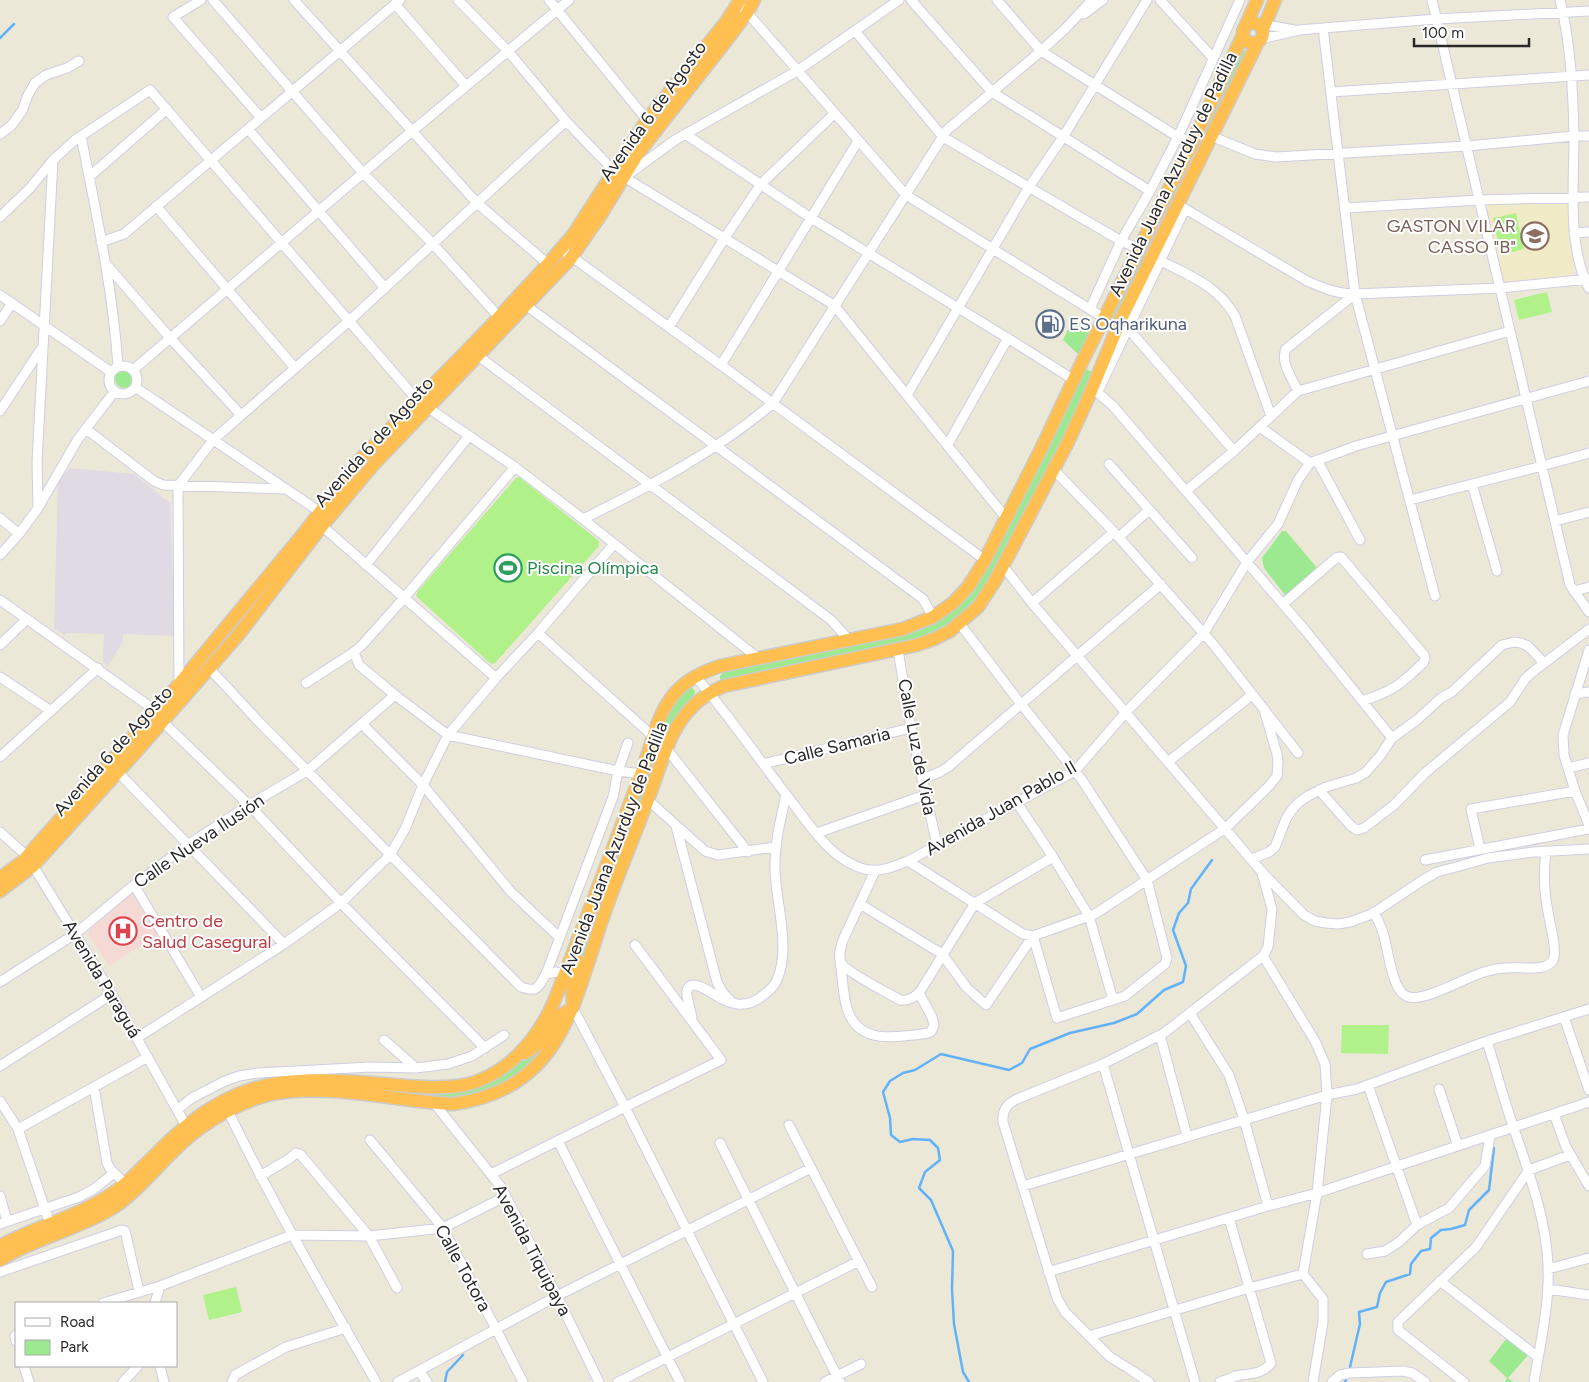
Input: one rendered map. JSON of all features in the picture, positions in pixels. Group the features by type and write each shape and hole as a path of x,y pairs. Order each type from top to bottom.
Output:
{"highway":[{"name":"Avenida 6 de Agosto","path":"473,352 499,317 521,302 548,264 573,235 619,174 640,152 747,13 754,0"},
{"name":"Avenida Juana Azurduy de Padilla","path":"189,1130 250,1101 272,1094 305,1091 349,1093 453,1104 490,1096 517,1082 546,1054 573,1008 603,917 666,748 688,710 709,692 724,686 898,650 934,640 960,624 978,607 1003,566 1054,470 1090,396 1112,339 1125,324 1181,206 1256,31 1257,0"},
{"name":"Avenida Juana Azurduy de Padilla","path":"0,1260 106,1198 129,1188 217,1104 237,1095 256,1088 291,1081 335,1081 428,1088 449,1087 476,1081 499,1070 530,1043 553,1004 642,774 662,713 674,694 695,676 720,666 903,628 933,617 953,603 968,588 986,560 1044,445 1082,362 1192,143 1275,0"},
{"name":"Avenida 6 de Agosto","path":"0,890 118,772 159,716 179,684 324,518 374,464 423,405 521,302 571,258 600,216 619,174 648,120 726,22 738,1"},
{"path":"1098,331 1112,339"},
{"path":"1082,362 1099,371"},
{"name":"Avenida 6 de Agosto","path":"0,878 30,861 159,716 210,669 239,634 324,518"},
{"path":"514,1058 536,1047 559,1016 573,1008 572,980 588,928 587,913"},
{"name":"Avenida Juana Azurduy de Padilla","path":"0,1246 51,1229"}],"street":[{"path":"201,0 173,17 262,118"},
{"path":"213,0 363,173 499,317"},
{"path":"294,0 477,203 548,264"},
{"path":"458,0 508,51 566,121 619,174 834,305 1006,518"},
{"path":"549,0 648,120"},
{"path":"134,370 411,132 569,0"},
{"path":"619,174 685,134 797,71 899,0"},
{"path":"910,0 992,92 1150,191"},
{"path":"997,0 1041,51 1178,137 1192,143"},
{"path":"1066,28 1091,0"},
{"path":"583,519 651,485 716,446 754,420 773,403 947,130 1066,28 1103,0"},
{"path":"907,395 1029,187 1063,137 1147,0"},
{"path":"1160,0 1213,58"},
{"path":"1090,308 1121,241 1178,137 1240,0"},
{"path":"1432,0 1570,585 1589,612"},
{"path":"1560,0 1567,29 1572,76 1574,233 1580,266 1589,288"},
{"path":"738,1 906,195 1104,318"},
{"path":"102,242 124,234 397,2 466,86"},
{"path":"1256,31 1299,30 1436,19 1589,11"},
{"path":"1323,28 1355,294 1436,596"},
{"path":"1256,31 1299,30"},
{"path":"855,31 943,137 1121,241 1139,249"},
{"path":"0,134 11,126 22,111 35,83 46,75 67,68 79,61"},
{"path":"1331,92 1589,75"},
{"path":"0,217 30,188 53,160 82,136 150,90 423,405 515,468 583,519 758,658"},
{"path":"89,177 167,108"},
{"path":"669,326 760,184 834,114"},
{"path":"179,684 178,486 213,440 349,321 566,121"},
{"path":"248,129 385,288"},
{"path":"685,134 811,218 1074,380"},
{"path":"0,295 44,326 114,369 126,366 134,370 137,378 135,387 128,393 119,393 110,384 109,376 114,369 115,332 106,263 82,136"},
{"path":"1211,136 1243,150 1266,156 1466,146 1589,136"},
{"path":"721,364 858,141"},
{"path":"38,508 37,462 53,160"},
{"path":"1346,208 1479,200 1589,197"},
{"path":"156,206 295,368"},
{"path":"1097,392 1125,324 1161,261 1181,206 1307,281 1325,290 1345,294 1500,288 1586,279"},
{"path":"1574,233 1589,232"},
{"path":"561,249 721,364 986,560"},
{"path":"1161,261 1209,286 1228,305 1235,316 1271,416"},
{"path":"106,263 171,339 241,416"},
{"path":"1298,391 1284,361 1283,354 1286,349 1355,294"},
{"path":"521,302 923,599 933,617"},
{"path":"0,321 12,303"},
{"path":"1125,324 1234,451"},
{"path":"1186,491 1234,451 1298,391 1510,331"},
{"path":"948,444 1008,338"},
{"path":"0,411 42,347"},
{"path":"473,352 831,620 849,640"},
{"path":"1097,392 1099,371"},
{"path":"1313,462 1356,446 1589,381"},
{"path":"135,387 285,489 324,518 366,565 496,678"},
{"path":"0,555 19,534 38,508 78,439 115,391"},
{"path":"1097,392 1113,406 1247,562 1392,738"},
{"path":"1260,427 1313,462 1360,540"},
{"path":"86,429 154,482 163,485 285,489"},
{"path":"366,565 469,436"},
{"path":"1410,500 1589,452"},
{"name":"Avenida Juan Pablo II","path":"875,871 908,861 1075,770 1126,712 1204,633 1247,562 1278,524 1298,480 1313,462"},
{"path":"1109,464 1192,558"},
{"path":"306,683 354,652 404,598 515,468"},
{"path":"1054,470 1117,534 1204,633 1298,754"},
{"path":"1472,484 1498,571"},
{"path":"1032,602 1150,510"},
{"path":"1554,521 1589,512"},
{"path":"0,518 19,534"},
{"path":"137,1038 284,944 342,903 390,855 405,829 423,785 448,734 614,544"},
{"path":"1282,604 1336,558 1341,557 1424,655 1425,659 1405,681 1380,695 1362,700"},
{"path":"1003,566 1219,822 1304,916 1326,924 1350,922 1374,912 1437,872 1488,858 1546,851 1589,850"},
{"path":"922,779 948,767 1161,584"},
{"path":"1574,591 1589,587"},
{"path":"0,600 98,668 159,716 249,805 342,903 485,1048"},
{"path":"0,645 27,620"},
{"path":"960,624 1021,704 1075,770 1147,880 1167,958 1165,964 1125,996 1057,1018 1033,936"},
{"path":"1319,790 1351,826 1357,830 1364,828 1394,805 1425,773 1510,702 1525,680 1544,663 1589,629"},
{"path":"538,633 666,748 748,852"},
{"path":"1252,859 1276,847 1291,811 1298,803 1319,790 1338,782 1356,778 1365,773 1392,738 1452,692 1502,645 1514,642 1528,646 1544,663"},
{"name":"Calle Luz de Vida","path":"898,650 911,728 937,844"},
{"path":"1589,650 1563,735 1564,755 1589,825"},
{"path":"354,652 359,665 395,695 448,734 618,771 642,774"},
{"path":"0,757 98,668"},
{"path":"210,669 307,771 521,987 530,991 536,989 546,974 613,797 618,771 628,743"},
{"path":"695,676 786,794 833,851 846,861 862,869 875,871 840,950 849,1015 855,1024 869,1035 883,1038 931,1032 934,1025 932,1018 919,993"},
{"path":"0,677 51,711"},
{"path":"1575,694 1589,692"},
{"name":"Calle Nueva Ilusión","path":"0,982 75,934 134,885 189,844 249,805 307,771 395,695"},
{"path":"1168,762 1252,695"},
{"path":"908,861 1023,934 1033,936 1095,914 1226,828 1269,786 1277,776 1278,771 1277,754 1265,713"},
{"path":"362,724 423,785 511,892 560,938"},
{"name":"Calle Samaria","path":"763,764 911,728"},
{"path":"1568,768 1589,763"},
{"path":"118,772 284,944"},
{"path":"1480,849 1471,809 1575,790"},
{"path":"693,1022 687,990 690,986 702,987 733,1003 747,1004 768,992 777,981 782,964 783,940 775,870 775,847 786,794"},
{"path":"817,833 925,795"},
{"path":"648,800 705,851 718,855 775,847"},
{"path":"1017,803 1089,916 1113,1000"},
{"path":"676,826 717,982 733,1003"},
{"path":"1425,860 1589,829"},
{"name":"Avenida Paraguá","path":"0,832 30,861 112,994 189,1130"},
{"path":"1374,912 1382,929 1398,988 1406,996 1412,998 1430,995 1469,977 1490,970 1508,967 1534,968 1545,966 1553,959 1554,955 1544,886 1546,851"},
{"path":"840,960 841,964 847,969 900,1000 911,999 919,993 975,903 1053,857"},
{"path":"1149,1382 1110,1357 1065,1312 1057,1298 1002,1116 1006,1106 1017,1099 1103,1064 1160,1035 1264,956 1268,947 1272,909 1262,871"},
{"path":"134,885 201,997"},
{"path":"860,904 942,954 967,988 986,1004 1033,936"},
{"path":"491,1174 721,1060 635,945"},
{"path":"1264,956 1315,1041 1325,1064 1327,1095 1317,1193 1303,1274 1323,1300 1323,1322 1313,1382"},
{"path":"546,974 557,972 565,974"},
{"path":"0,1066 112,994"},
{"path":"573,1008 625,1106 763,1382"},
{"path":"1023,1186 1327,1095 1357,1089 1488,1041 1589,1009"},
{"path":"1190,1013 1229,1075 1244,1120 1268,1206"},
{"path":"1564,1017 1589,1090"},
{"path":"1160,1035 1187,1136"},
{"path":"178,1109 192,1098 238,1076 258,1073 370,1067 416,1068 454,1062 472,1056 504,1036"},
{"path":"384,1040 416,1068"},
{"path":"1488,1041 1513,1127 1529,1170 1546,1238 1548,1289 1534,1382"},
{"path":"18,1129 148,1057"},
{"path":"1103,1064 1195,1382"},
{"path":"1368,1085 1398,1166 1417,1225"},
{"path":"94,1087 107,1163 129,1188"},
{"path":"1439,1089 1458,1146"},
{"path":"0,1100 18,1129 51,1229"},
{"path":"1048,1272 1317,1193 1589,1102"},
{"name":"Avenida Tiquipaya","path":"434,1103 491,1174 506,1196 599,1382"},
{"path":"228,1111 292,1236 376,1382"},
{"path":"1554,1114 1566,1147 1589,1186"},
{"path":"789,1125 872,1287"},
{"path":"1367,1254 1385,1251 1399,1242 1417,1225 1449,1208 1485,1166 1490,1135"},
{"name":"Calle Totora","path":"370,1140 443,1228 523,1382"},
{"path":"558,1140 680,1382"},
{"path":"720,1142 838,1379"},
{"path":"260,1176 296,1154 300,1154 369,1236 396,1288"},
{"path":"1463,1382 1398,1330 1398,1322 1476,1248 1529,1170 1570,1155"},
{"path":"398,1382 557,1296 811,1168"},
{"path":"0,1196 4,1223 79,1197 94,1189 114,1173"},
{"path":"106,1302 160,1286 292,1236 369,1236 443,1228 506,1196"},
{"path":"1220,1382 1236,1376 1256,1374 1267,1368 1271,1363 1229,1218"},
{"path":"0,1272 122,1230 125,1231 139,1291"},
{"path":"1548,1269 1589,1258"},
{"path":"618,1382 859,1261"},
{"path":"1089,1336 1249,1288 1303,1274"},
{"path":"1440,1281 1538,1357"},
{"path":"155,1302 160,1286"},
{"path":"1548,1289 1589,1295"},
{"path":"232,1382 235,1375 286,1347 346,1328"},
{"path":"824,1382 838,1379 861,1364"},
{"path":"24,1367 28,1382"},
{"path":"124,1382 137,1367"},
{"path":"160,1367 164,1382"},
{"path":"419,1371 427,1382"},
{"path":"1332,1382 1340,1376 1350,1373 1403,1371 1412,1373 1425,1382"}],"shaded area":[{"path":"1566,201 1570,203 1571,207 1574,269 1572,273 1567,276 1510,283 1504,280 1501,276 1487,206 1491,204"},
{"path":"70,468 134,474 170,503 175,636 123,634 123,641 108,666 103,661 104,634 67,633 65,635 54,629 58,482"},
{"name":"Centro de Salud Casegural","path":"131,894 135,894 159,934 109,966 88,934 90,929"}],"green space":[{"path":"1243,50 1247,51 1114,318 1111,316"},
{"path":"1516,213 1524,249 1501,255 1493,218"},
{"path":"1547,292 1552,312 1519,320 1514,300"},
{"path":"1073,319 1092,325 1079,355 1063,340"},
{"path":"1085,368 1092,372 1065,435 990,577 975,599 958,616 939,630 915,641 720,680 720,676 725,670 807,654 958,604"},
{"path":"124,370 130,373 133,379 130,385 124,388 118,385 115,379 118,373"},
{"name":"Piscina Olímpica","path":"519,477 599,541 599,546 495,663 491,664 416,596 418,591 516,478"},
{"path":"1282,531 1286,531 1318,569 1286,596 1264,568 1262,558"},
{"path":"688,688 692,688 695,691 694,697 683,708 668,732 664,734 662,728 670,711 679,696"},
{"path":"656,756 658,757 581,966 579,961 596,904"},
{"path":"561,1018 534,1061 501,1086 450,1099 390,1094 369,1087 433,1092 519,1062 527,1059"},
{"path":"1342,1025 1389,1025 1388,1054 1341,1053"},
{"path":"236,1287 242,1312 209,1320 203,1295"},
{"path":"1507,1338 1529,1354 1508,1378 1513,1382 1505,1382 1507,1378 1489,1361"}],"waterway":[{"path":"0,38 14,24"},
{"path":"969,1382 963,1372 954,1324 952,1289 953,1251 931,1200 919,1188 925,1172 940,1160 938,1148 930,1140 913,1139 900,1142 891,1135 890,1118 883,1092 890,1081 903,1073 915,1070 941,1054 1009,1070 1022,1063 1030,1049 1070,1033 1114,1023 1137,1014 1164,990 1183,982 1186,966 1173,930 1179,913 1188,903 1191,889 1212,860"},
{"path":"1350,1367 1360,1324 1359,1312 1377,1307 1380,1293 1386,1282 1410,1274 1411,1264 1421,1251 1430,1249 1431,1238 1441,1230 1465,1225 1469,1210 1489,1190 1494,1148"},
{"path":"445,1382 447,1372 463,1355"}],"place":[{"name":"GASTON VILAR CASSO \"B\"","path":"1535,236"},
{"name":"ES Oqharikuna","path":"1050,324"},
{"name":"Piscina Olímpica","path":"508,568"},
{"name":"Centro de Salud Casegural","path":"123,931"}]}
